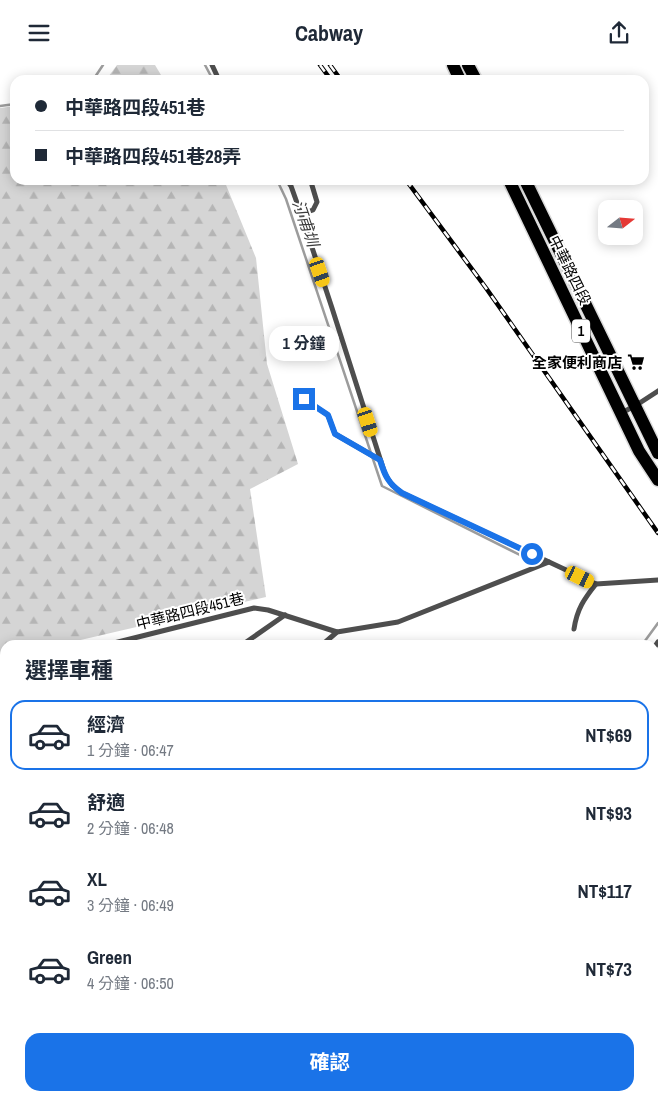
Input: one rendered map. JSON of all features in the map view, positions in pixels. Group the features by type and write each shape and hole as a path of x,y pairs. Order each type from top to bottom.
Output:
{"main road":[{"name":"中華路四段","path":"510,185 639,451 658,480"},
{"name":"中華路四段","path":"527,185 658,453"}],"lane":[{"path":"290,185 385,475 392,485 402,493 549,561 596,585 658,579"},
{"path":"301,214 313,210 317,202 312,185"},
{"path":"620,413 658,391"},
{"path":"304,399 328,415 335,434 380,460"},
{"name":"中華路四段451巷","path":"126,640 254,608 268,610 337,632 398,622 549,561"},
{"path":"574,629 576,616 584,598 596,585"},
{"path":"249,640 285,615"},
{"path":"328,640 337,632"}],"green space":[{"path":"117,65 155,65 161,75 110,75"},
{"path":"10,107 10,185 226,185 256,258 267,364 298,464 250,489 266,597 81,640 0,640 0,108"}],"waterway":[{"path":"96,75 103,65"},
{"name":"汀甫圳","path":"205,65 210,75"},
{"path":"0,106 10,105"},
{"name":"汀甫圳","path":"279,185 286,199 382,486 532,561"},
{"path":"646,640 658,623"}],"railway":[{"path":"320,65 327,75"},
{"path":"330,65 337,75"},
{"path":"410,185 486,288 658,533"}],"place":[{"name":"全家便利商店","path":"636,362"}],"route":[{"path":"304,399 328,415 335,434 380,460 385,475 392,485 402,493 532,554"}]}
